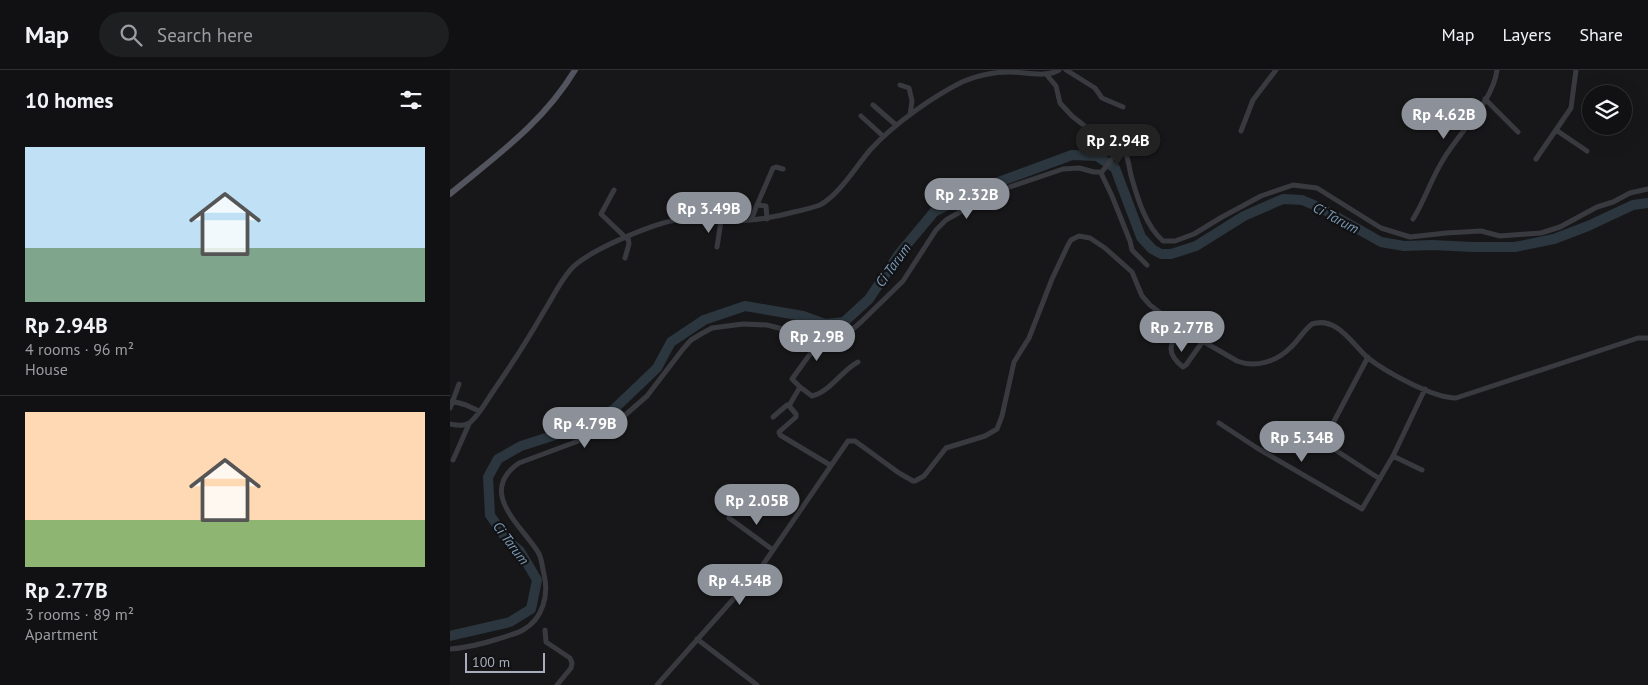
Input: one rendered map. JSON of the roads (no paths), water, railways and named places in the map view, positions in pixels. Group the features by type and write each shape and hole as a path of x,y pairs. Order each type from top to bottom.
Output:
{"main road":[{"path":"450,194 534,123 562,92 575,70"}],"street":[{"path":"453,460 468,424 522,348 572,268 595,251 672,220 721,221 767,219 815,206 829,199 883,136 896,125 961,83 980,75 1009,72 1046,74 1054,73 1058,70"},
{"path":"1066,70 1095,88 1102,98 1123,107"},
{"path":"1241,131 1250,105 1276,70"},
{"path":"1412,219 1425,198 1444,158 1493,85 1497,70"},
{"path":"1536,158 1572,106 1576,70"},
{"path":"1046,74 1056,86 1060,103 1072,116 1120,148 1127,155 1131,178 1149,224 1156,235 1163,241 1176,241 1194,234 1261,196 1293,185 1317,188 1381,228 1410,237 1481,231 1500,236 1541,233 1560,227 1598,207 1648,189"},
{"path":"900,85 909,88 912,103 910,115"},
{"path":"1485,99 1518,132"},
{"path":"873,105 896,125"},
{"path":"861,116 883,136"},
{"path":"1556,130 1587,152"},
{"path":"450,650 482,644 522,631 536,619 543,607 547,591 539,553 504,506 503,483 510,469 519,463 608,430 646,396 691,340 712,328 743,324 767,325 821,339 835,339 846,334 903,281 936,230 946,220 995,192 1064,169 1079,168 1094,172 1101,171 1120,148"},
{"path":"751,220 773,168 783,169"},
{"path":"1101,171 1116,205 1132,250 1147,265"},
{"path":"614,190 601,214 627,238 629,244 625,258"},
{"path":"757,205 766,206 767,219"},
{"path":"717,246 721,221"},
{"path":"657,685 760,569 848,441 854,440 899,473 916,481 924,476 946,448 985,436 996,429 1002,416 1014,362 1029,338 1052,279 1068,245 1076,238 1084,236 1090,238 1125,266 1135,276 1142,296 1150,305 1180,328 1250,365 1273,359 1285,352 1309,326 1316,323 1330,325 1341,330 1368,357 1391,373 1448,398 1456,398 1638,338 1648,338"},
{"path":"1180,328 1172,340 1171,349 1174,359 1183,367 1221,321"},
{"path":"821,339 792,379 812,396 824,390 842,372 858,362"},
{"path":"1368,357 1323,441 1380,479"},
{"path":"450,408 459,384"},
{"path":"774,417 790,404 800,387"},
{"path":"1219,423 1257,448 1361,509 1364,507 1393,456 1425,389"},
{"path":"452,401 479,411"},
{"path":"790,404 796,416 780,431 780,436 830,465"},
{"path":"450,424 468,424"},
{"path":"1393,456 1422,470"},
{"path":"729,518 773,550"},
{"path":"545,630 546,642 570,658 572,663 571,668 556,685"},
{"path":"697,639 757,685"}],"waterway":[{"name":"Ci Tarum","path":"450,636 510,622 531,609 537,580 520,551 507,540 490,515 488,477 498,459 521,446 580,427 613,410 657,368 671,342 704,320 745,306 803,316 825,324 844,322 869,299 899,254 934,212 977,190 1072,155 1097,156 1115,168 1141,237 1152,249 1161,254 1171,254 1196,246 1244,216 1283,199 1302,200 1321,208 1381,242 1404,246 1473,247 1515,247 1554,239 1633,205 1648,203"}]}
